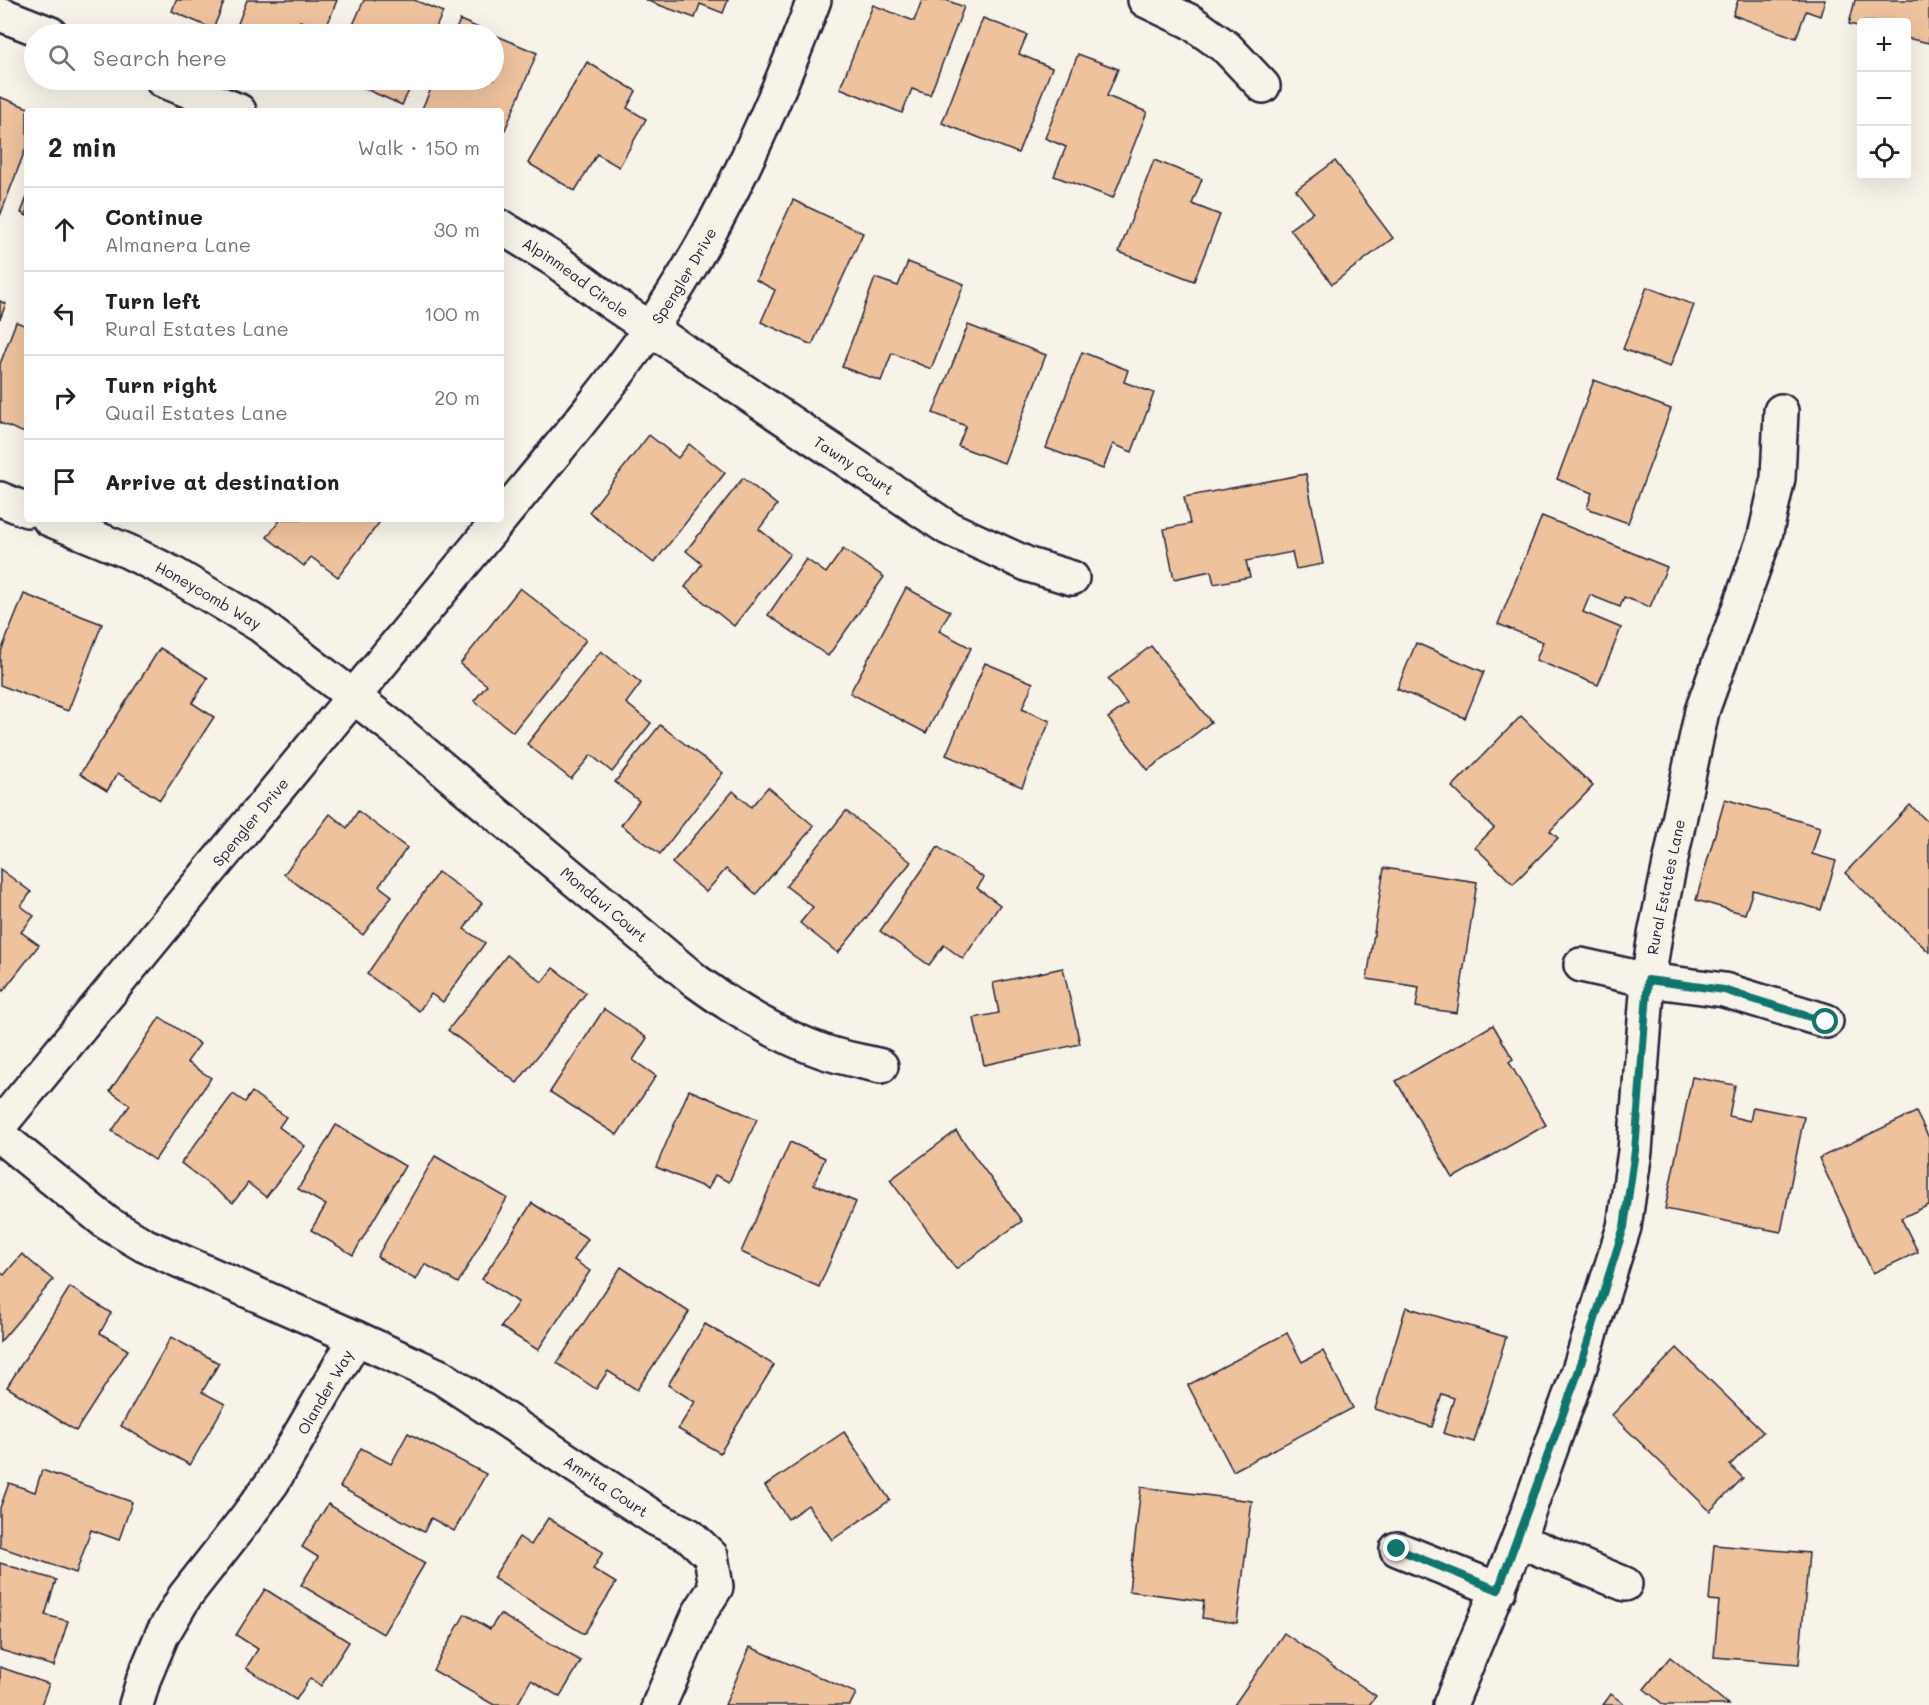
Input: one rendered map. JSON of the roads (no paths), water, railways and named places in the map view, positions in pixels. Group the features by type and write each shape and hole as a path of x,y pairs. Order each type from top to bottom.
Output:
{"street":[{"name":"Spengler Drive","path":"504,515 587,413 650,329 682,278 729,196 789,66 814,0"},
{"path":"1145,0 1191,22 1227,48 1263,86"},
{"path":"0,14 26,24"},
{"path":"187,90 232,108"},
{"name":"Alpinmead Circle","path":"504,229 555,260 650,329"},
{"name":"Tawny Court","path":"650,329 948,528 1029,565 1072,578"},
{"name":"Rural Estates Lane","path":"1450,1705 1518,1540 1578,1373 1624,1227 1635,1151 1648,980 1655,935 1702,711 1765,536 1778,478 1781,411"},
{"path":"0,499 24,509"},
{"name":"Honeycomb Way","path":"56,522 127,551 172,573 260,625 354,697"},
{"name":"Spengler Drive","path":"0,1125 499,522"},
{"name":"Mondavi Court","path":"354,697 696,981 736,1010 779,1034 824,1052 881,1066"},
{"path":"1581,966 1648,980 1724,990 1826,1022"},
{"name":"Olander Way","path":"0,1136 107,1223 144,1245 357,1338 272,1483 185,1596 162,1635 144,1678 136,1705"},
{"name":"Amrita Court","path":"357,1338 441,1377 656,1519 689,1535 711,1556 716,1587 700,1612 659,1705"},
{"path":"1518,1540 1625,1584"},
{"path":"1397,1549 1498,1590"}]}
